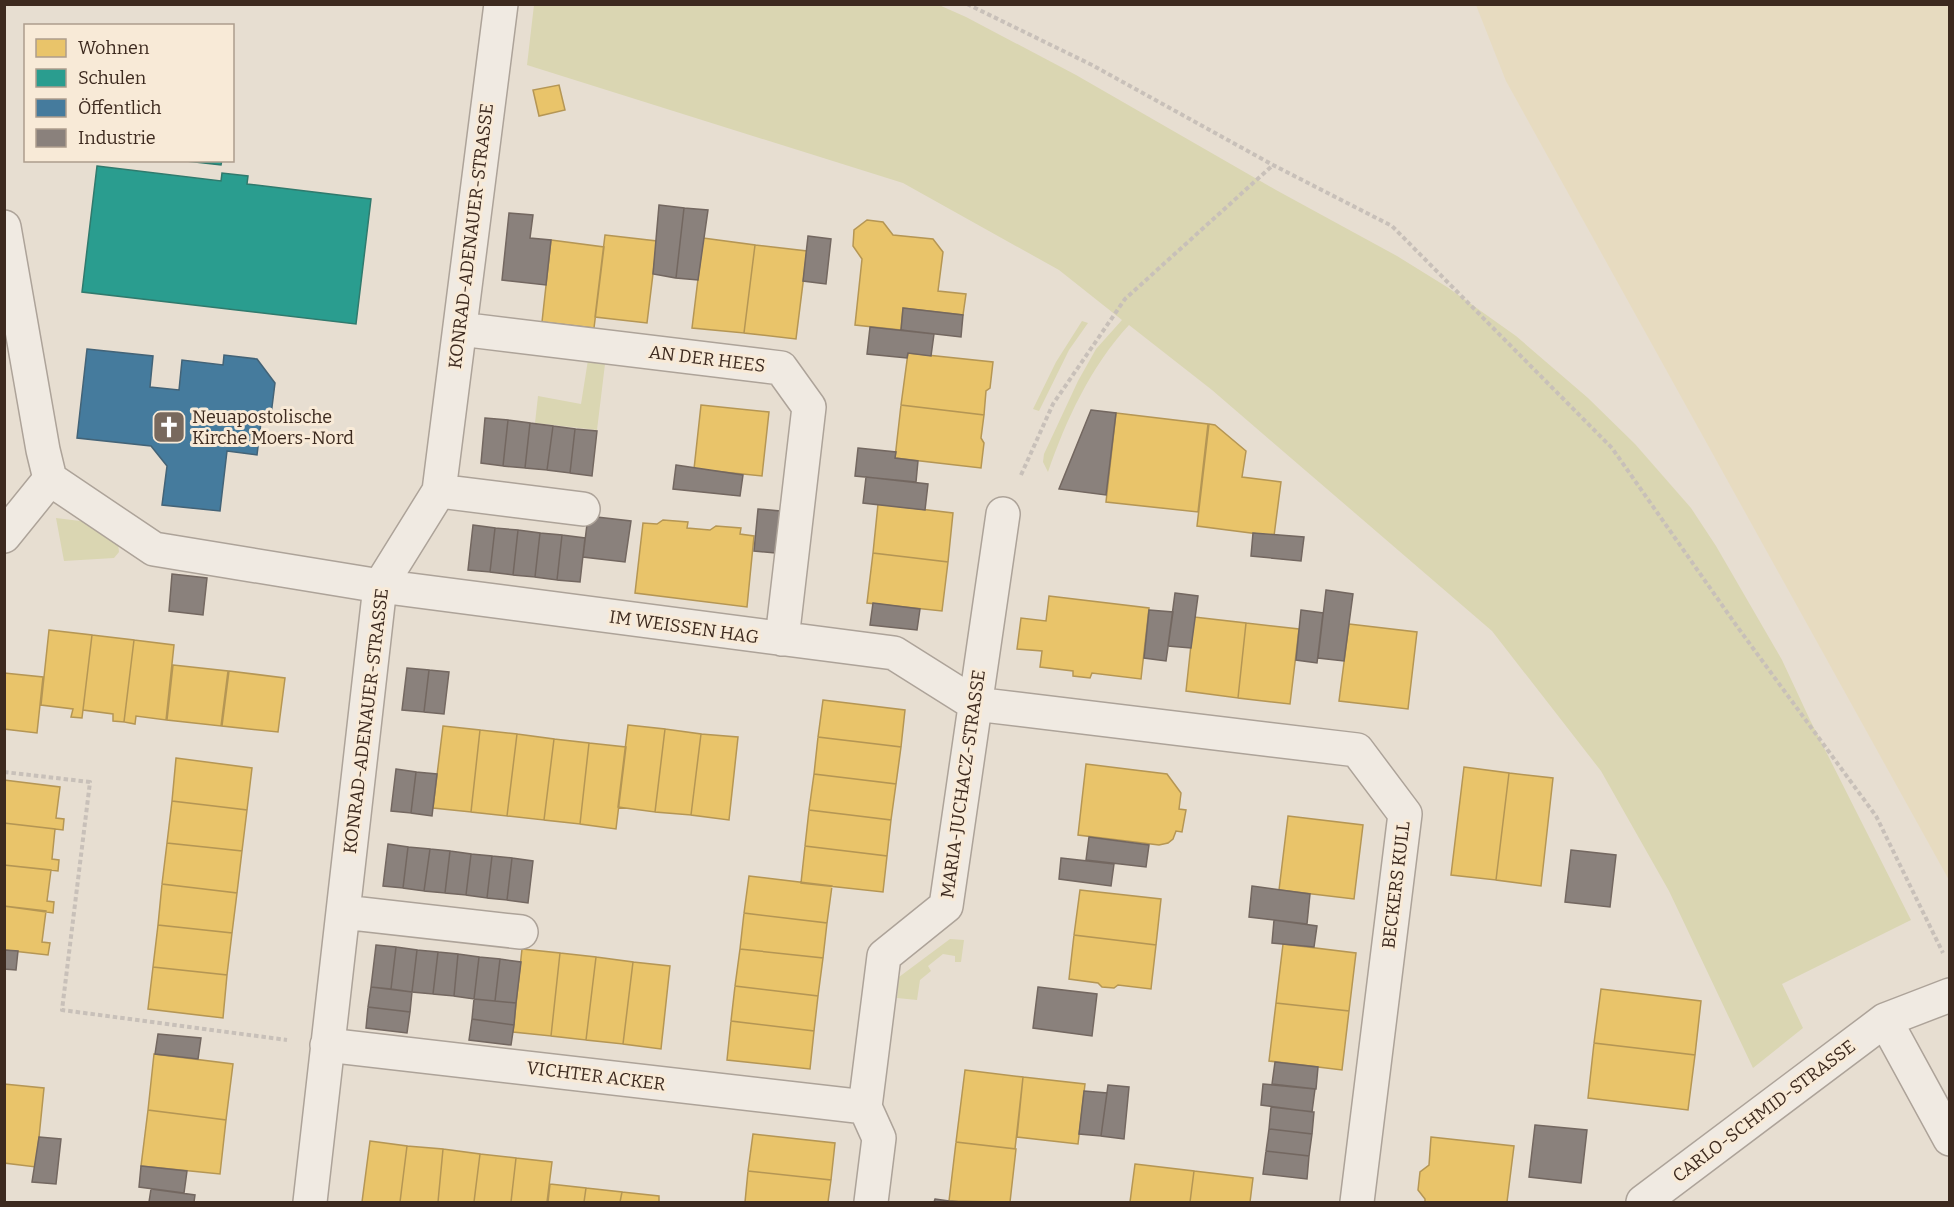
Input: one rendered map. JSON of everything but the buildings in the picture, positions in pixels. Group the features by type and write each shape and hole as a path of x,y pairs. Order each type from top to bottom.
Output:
{"street":[{"name":"KONRAD-ADENAUER-STRASSE","path":"310,1203 380,586 440,491 501,4"},
{"path":"4,227 43,450 50,478 4,537"},
{"name":"AN DER HEES","path":"460,329 781,368 809,407 782,639"},
{"name":"IM WEISSEN HAG","path":"50,478 154,549 380,586 894,653 975,704"},
{"path":"440,491 583,509"},
{"name":"MARIA-JUCHACZ-STRASSE","path":"865,1107 884,956 946,906 1003,514"},
{"name":"BECKERS KULL","path":"975,704 1357,750 1405,814 1357,1203"},
{"path":"343,912 521,932"},
{"name":"CARLO-SCHMID-STRASSE","path":"1643,1203 1885,1020 1950,995"},
{"path":"1885,1020 1950,1139"},
{"name":"VICHTER ACKER","path":"327,1045 865,1107"},
{"path":"865,1107 879,1138 871,1203"}],"path":[{"path":"967,4 1092,65 1273,165 1392,226 1612,448 1736,625 1876,816 1944,956"},
{"path":"1003,514 1053,405 1125,299 1273,165"},
{"path":"4,772 90,782 62,1010 327,1045"}],"shaded area":[{"path":"534,5 939,5 1076,75 1276,190 1397,256 1447,287 1516,336 1588,398 1635,444 1691,508 1716,546 1782,660 1911,920 1782,984 1803,1028 1753,1068 1669,891 1601,771 1492,631 1212,390 1129,325 1103,358 1081,394 1048,472 1043,462 1044,454 1078,381 1096,349 1122,320 1059,270 903,183 527,65"},
{"path":"1476,5 1949,5 1949,880 1506,81"},
{"path":"1082,321 1088,323 1069,350 1039,411 1033,409 1056,362"},
{"path":"588,360 607,363 605,364 597,430 535,423 538,396 581,404"},
{"path":"56,518 96,523 118,543 119,552 114,558 64,561"},
{"path":"950,939 964,940 961,962 955,962 955,956 943,954 928,966 931,971 920,980 917,1000 897,998 899,977"}],"place":[{"name":"Neuapostolische Kirche Moers-Nord","path":"169,427"}]}
